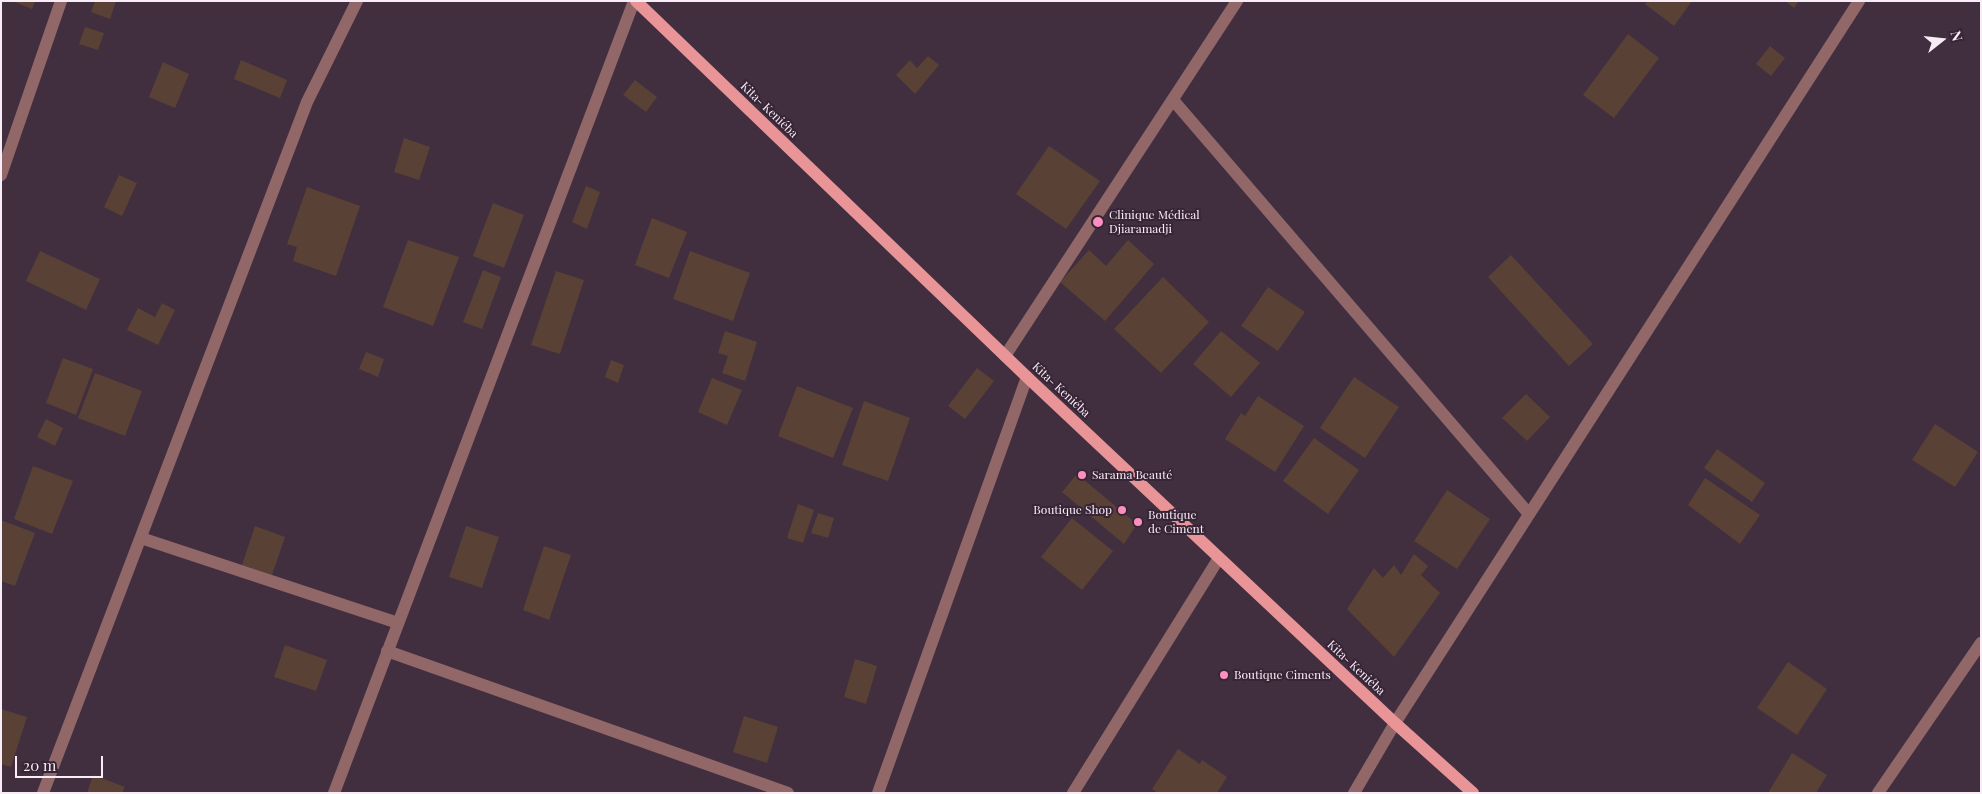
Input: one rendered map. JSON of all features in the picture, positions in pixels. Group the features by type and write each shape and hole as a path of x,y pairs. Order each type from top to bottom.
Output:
{"main road":[{"name":"Kita- Keniéba","path":"635,1 1027,377 1395,723 1473,793"}],"street":[{"path":"1,175 61,1"},
{"path":"43,793 307,102 357,1"},
{"path":"334,793 635,1"},
{"path":"1005,356 1237,1"},
{"path":"1354,793 1395,723 1858,1"},
{"path":"1173,100 1529,514"},
{"path":"878,793 1027,377"},
{"path":"141,538 398,623"},
{"path":"1073,793 1219,558"},
{"path":"1878,793 1981,643"},
{"path":"387,651 788,793"}],"building":[{"path":"12,1 35,1 32,9"},
{"path":"95,1 116,1 110,19 91,12"},
{"path":"1648,1 1692,1 1674,26 1645,4"},
{"path":"1785,1 1799,1 1794,8"},
{"path":"85,27 104,33 98,50 79,44"},
{"path":"1628,34 1659,58 1614,118 1583,95"},
{"path":"1770,46 1785,58 1771,76 1756,64"},
{"path":"928,56 939,65 915,94 896,75 910,60 917,68"},
{"path":"241,60 287,80 280,98 234,79"},
{"path":"163,62 189,74 175,108 149,97"},
{"path":"635,80 657,97 646,112 623,95"},
{"path":"404,138 430,147 419,180 394,172"},
{"path":"1049,146 1100,181 1066,229 1016,194"},
{"path":"119,175 137,183 122,216 104,207"},
{"path":"586,186 600,192 587,229 572,222"},
{"path":"307,187 360,206 336,276 293,261 297,247 287,244"},
{"path":"493,203 524,215 504,268 473,256"},
{"path":"652,218 687,232 669,278 635,265"},
{"path":"408,240 459,257 433,326 383,307"},
{"path":"1128,240 1154,264 1105,321 1060,282 1089,250 1106,266"},
{"path":"40,251 100,279 86,310 26,281"},
{"path":"690,251 750,273 733,321 673,299"},
{"path":"1511,255 1593,344 1569,366 1488,277"},
{"path":"483,270 501,277 482,329 463,322"},
{"path":"556,271 584,280 560,354 531,345"},
{"path":"1163,277 1209,322 1161,373 1114,329"},
{"path":"1268,287 1305,312 1278,351 1241,326"},
{"path":"162,303 175,310 158,345 127,330 138,308 155,317"},
{"path":"725,331 757,342 745,381 722,373 728,356 718,353"},
{"path":"1221,331 1260,363 1231,397 1193,364"},
{"path":"366,352 384,359 378,377 359,369"},
{"path":"63,358 93,369 76,415 46,403"},
{"path":"611,360 624,365 618,383 605,377"},
{"path":"977,368 994,381 965,419 948,406"},
{"path":"95,373 142,391 125,436 78,418"},
{"path":"1354,377 1399,407 1365,458 1320,428"},
{"path":"712,378 742,390 727,425 698,412"},
{"path":"797,386 853,408 833,458 778,436"},
{"path":"1526,394 1550,417 1527,441 1502,418"},
{"path":"1258,396 1304,426 1275,472 1225,439 1241,413 1245,416"},
{"path":"864,401 910,418 888,481 842,465"},
{"path":"46,419 63,428 55,446 37,437"},
{"path":"1935,424 1978,452 1955,487 1912,460"},
{"path":"1314,438 1359,470 1328,514 1283,481"},
{"path":"1717,449 1765,483 1752,502 1704,468"},
{"path":"33,466 73,481 52,534 14,519"},
{"path":"1077,474 1137,524 1124,544 1062,492"},
{"path":"1705,478 1760,515 1740,544 1688,505"},
{"path":"1447,490 1490,519 1457,569 1414,541"},
{"path":"798,504 814,510 803,543 787,538"},
{"path":"818,513 834,518 828,538 811,533"},
{"path":"1072,518 1113,551 1082,590 1041,557"},
{"path":"1,520 35,533 15,586 1,581"},
{"path":"255,526 285,537 272,575 242,565"},
{"path":"466,526 499,537 482,588 449,577"},
{"path":"544,546 571,555 549,620 523,610"},
{"path":"1414,554 1428,566 1421,575 1440,593 1394,657 1347,609 1374,568 1383,578 1394,565 1401,575"},
{"path":"285,645 327,660 316,691 274,677"},
{"path":"855,659 877,666 866,704 844,697"},
{"path":"1788,662 1827,689 1797,735 1757,708"},
{"path":"1,709 27,717 11,767 1,764"},
{"path":"744,716 778,727 767,763 733,752"},
{"path":"1178,749 1200,764 1202,760 1227,777 1217,793 1158,793 1152,789"},
{"path":"1792,753 1827,775 1816,793 1768,793"},
{"path":"93,775 125,787 122,793 87,793"}],"place":[{"name":"Clinique Médical Djiaramadji","path":"1098,222"},
{"name":"Sarama Beauté","path":"1082,475"},
{"name":"Boutique Shop","path":"1122,510"},
{"name":"Boutique de Ciment","path":"1138,522"},
{"name":"Boutique Ciments","path":"1224,675"}]}
